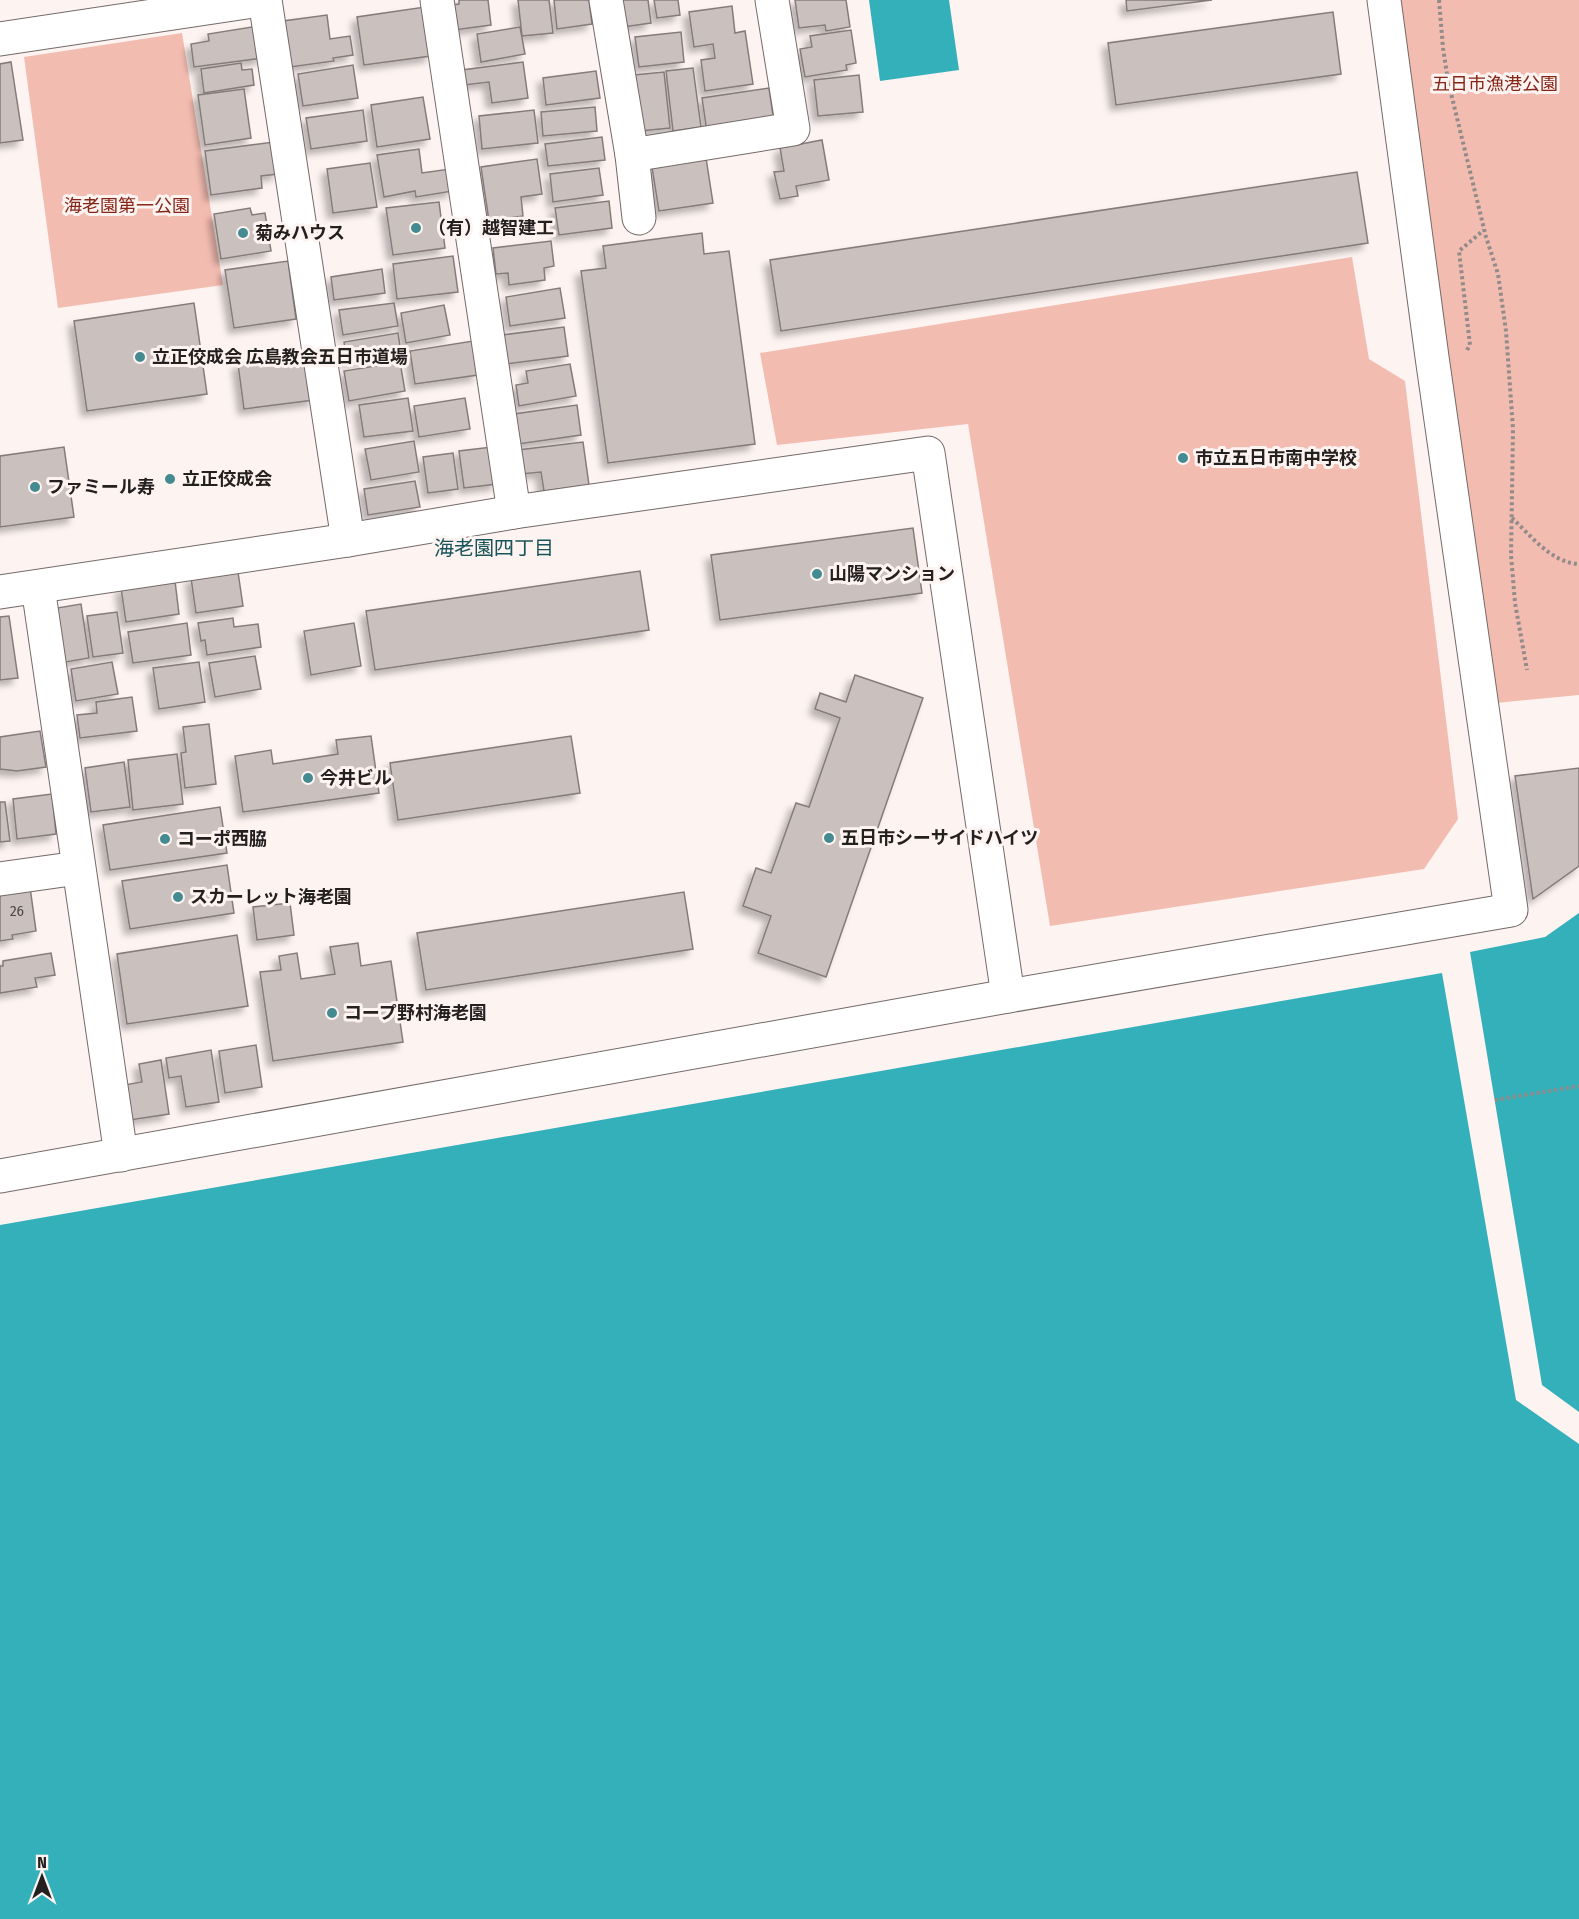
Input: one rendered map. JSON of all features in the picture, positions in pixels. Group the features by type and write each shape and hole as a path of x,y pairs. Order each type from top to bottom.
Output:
{"street":[{"path":"0,39 260,0"},
{"path":"265,0 348,540"},
{"path":"437,0 514,512"},
{"path":"606,0 632,155 639,218"},
{"path":"632,155 793,129 772,0"},
{"path":"0,1176 1008,996 1511,910 1432,357 1384,0"},
{"path":"0,592 348,540 514,512 928,453 1008,996"},
{"path":"38,587 121,1155"},
{"path":"0,879 78,868"}],"path":[{"path":"1439,0 1443,48 1449,81 1498,274 1506,331 1513,429 1511,555 1515,603 1527,670"},
{"path":"1432,357 1465,354 1470,345 1459,251 1485,230"},
{"path":"1512,518 1554,557 1570,564 1579,564"},
{"path":"1495,1101 1579,1086"}],"green space":[{"name":"五日市漁港公園","path":"1399,0 1579,0 1579,695 1496,703"},
{"name":"海老園第一公園","path":"182,33 223,285 58,308 24,57"},
{"path":"1352,257 1369,359 1405,381 1458,819 1424,869 1050,926 968,424 777,445 760,353"}],"water":[{"path":"869,0 949,0 959,70 880,81"},
{"path":"1579,913 1579,1412 1542,1385 1470,952 1545,937"},
{"path":"1442,973 1516,1400 1579,1444 1579,1919 0,1919 0,1225"}],"building":[{"path":"459,0 488,0 491,25 454,30 451,5 459,4"},
{"path":"518,0 549,0 553,33 522,36"},
{"path":"554,0 589,0 592,24 557,29"},
{"path":"619,0 648,0 651,23 623,27"},
{"path":"654,0 678,0 680,15 657,18"},
{"path":"795,0 846,0 850,27 826,31 825,25 799,28"},
{"path":"1126,0 1212,0 1127,11"},
{"path":"732,6 735,33 745,31 753,84 705,91 701,60 715,58 713,44 694,47 689,12"},
{"path":"425,7 431,56 364,65 357,17"},
{"path":"1333,12 1341,74 1116,105 1108,43"},
{"path":"327,15 330,39 350,36 353,55 333,58 334,61 290,67 283,21"},
{"path":"258,26 263,58 194,67 191,44 209,41 208,34"},
{"path":"520,27 525,54 481,62 477,34"},
{"path":"851,30 856,63 846,65 847,70 805,77 800,49 812,47 810,36"},
{"path":"681,32 684,62 639,67 635,37"},
{"path":"11,62 23,140 0,143 0,64"},
{"path":"523,62 528,98 492,103 489,82 464,85 462,70"},
{"path":"241,63 242,70 252,69 254,85 204,93 201,69"},
{"path":"353,65 358,98 303,106 298,74"},
{"path":"693,68 701,127 673,131 666,71"},
{"path":"596,71 600,98 546,105 543,78"},
{"path":"664,72 670,128 640,131 634,75"},
{"path":"859,75 863,112 818,116 814,80"},
{"path":"769,88 774,122 707,132 702,98"},
{"path":"244,89 251,138 205,145 198,95"},
{"path":"423,97 430,139 377,147 371,105"},
{"path":"595,107 597,131 543,136 541,112"},
{"path":"363,110 367,141 311,149 306,118"},
{"path":"534,110 538,143 482,149 479,116"},
{"path":"602,137 605,160 548,166 545,144"},
{"path":"822,140 829,180 796,186 798,196 780,199 774,172 784,171 780,148"},
{"path":"274,142 278,174 261,176 262,188 211,195 205,151"},
{"path":"419,149 422,173 450,169 453,191 416,197 415,191 384,197 377,155"},
{"path":"706,158 713,203 659,211 652,167"},
{"path":"537,159 542,194 521,197 523,216 489,221 481,167"},
{"path":"370,163 377,207 333,213 327,169"},
{"path":"599,168 603,195 553,202 550,174"},
{"path":"1357,172 1368,243 781,331 770,260"},
{"path":"609,201 612,228 559,235 555,208"},
{"name":"（有）越智建工","path":"439,202 445,248 393,255 386,208"},
{"name":"菊みハウス","path":"250,208 252,215 265,213 271,251 221,259 214,214"},
{"path":"702,233 704,254 729,251 755,444 608,463 581,271 606,268 603,246"},
{"path":"551,241 554,266 544,268 545,280 509,285 508,273 496,274 493,248"},
{"path":"453,256 458,292 397,299 393,264"},
{"path":"288,261 296,319 234,328 225,270"},
{"path":"382,269 385,293 334,300 331,277"},
{"path":"560,288 565,318 510,326 506,297"},
{"name":"立正佼成会 広島教会五日市道場","path":"194,303 207,394 87,411 74,321"},
{"path":"394,303 398,326 343,335 339,310"},
{"path":"444,305 450,335 406,343 401,313"},
{"path":"564,327 568,356 506,364 502,335"},
{"path":"398,333 401,353 347,362 344,342"},
{"path":"473,341 478,375 415,384 410,351"},
{"path":"308,354 314,400 244,409 238,364"},
{"path":"400,362 405,391 349,401 344,371"},
{"path":"570,364 576,396 519,406 516,385 528,383 526,371"},
{"path":"408,398 413,431 364,437 359,405"},
{"path":"465,398 470,429 419,437 414,406"},
{"path":"577,405 581,435 518,444 514,414"},
{"path":"414,441 419,472 371,480 365,449"},
{"path":"583,442 589,485 544,491 541,472 521,474 518,450"},
{"name":"ファミール寿","path":"64,447 74,517 0,527 0,456"},
{"path":"492,447 497,484 464,488 459,451"},
{"path":"453,453 458,489 428,493 423,457"},
{"path":"415,481 420,507 368,515 364,489"},
{"name":"山陽マンション","path":"913,528 922,593 720,620 711,555"},
{"path":"640,571 649,630 375,670 366,611"},
{"path":"238,572 243,606 196,613 191,578"},
{"path":"175,581 179,614 126,622 121,588"},
{"path":"81,604 89,658 60,663 51,609"},
{"path":"117,612 123,653 93,657 87,616"},
{"path":"9,616 18,678 0,680 0,617"},
{"path":"233,618 234,627 258,624 261,647 207,655 205,640 201,641 198,623"},
{"path":"187,623 191,655 133,663 128,632"},
{"path":"354,623 361,666 311,675 304,631"},
{"path":"255,656 261,689 215,697 209,663"},
{"path":"112,662 118,694 76,701 71,669"},
{"path":"199,662 205,702 159,709 153,668"},
{"name":"五日市シーサイドハイツ","path":"855,675 923,698 826,977 758,953 771,916 743,906 756,868 771,873 796,803 809,807 840,718 815,709 820,693 846,702"},
{"path":"132,697 137,731 80,738 77,715 97,713 96,702"},
{"path":"209,724 216,784 185,788 181,753 186,752 183,727"},
{"path":"40,731 46,767 17,771 0,769 0,737"},
{"name":"今井ビル","path":"371,736 379,793 243,812 235,756 271,750 273,764 338,754 336,740"},
{"path":"571,736 580,793 398,820 390,763"},
{"path":"177,754 183,804 133,810 128,760"},
{"path":"124,762 130,807 91,812 85,768"},
{"path":"1579,768 1579,866 1533,899 1515,776"},
{"path":"52,794 56,834 17,839 13,799"},
{"path":"0,802 5,802 10,841 0,842"},
{"name":"コーポ西脇","path":"220,807 227,853 110,870 103,825"},
{"name":"スカーレット海老園","path":"227,865 234,913 130,929 122,881"},
{"path":"30,887 36,931 12,935 13,939 0,941 0,891"},
{"path":"684,892 693,949 426,990 417,933"},
{"path":"290,903 294,935 257,940 253,907"},
{"path":"237,935 248,1006 127,1024 117,954"},
{"name":"コープ野村海老園","path":"358,943 361,966 391,961 403,1042 273,1061 260,972 281,970 279,956 297,953 301,979 335,974 330,947"},
{"path":"51,953 55,975 35,978 37,987 0,993 0,966 3,966 3,961"},
{"path":"256,1045 262,1087 225,1093 219,1051"},
{"path":"211,1050 219,1102 186,1107 181,1076 169,1078 166,1058"},
{"path":"161,1060 169,1114 130,1120 124,1085 142,1082 139,1064"}],"place":[{"name":"（有）越智建工","path":"416,228"},
{"name":"菊みハウス","path":"243,233"},
{"name":"立正佼成会 広島教会五日市道場","path":"140,357"},
{"name":"市立五日市南中学校","path":"1183,458"},
{"name":"立正佼成会","path":"170,479"},
{"name":"ファミール寿","path":"35,487"},
{"name":"山陽マンション","path":"817,574"},
{"name":"今井ビル","path":"308,778"},
{"name":"五日市シーサイドハイツ","path":"829,838"},
{"name":"コーポ西脇","path":"165,839"},
{"name":"スカーレット海老園","path":"178,897"},
{"name":"コープ野村海老園","path":"332,1013"}],"district":[{"name":"海老園四丁目","path":"494,548"}]}
